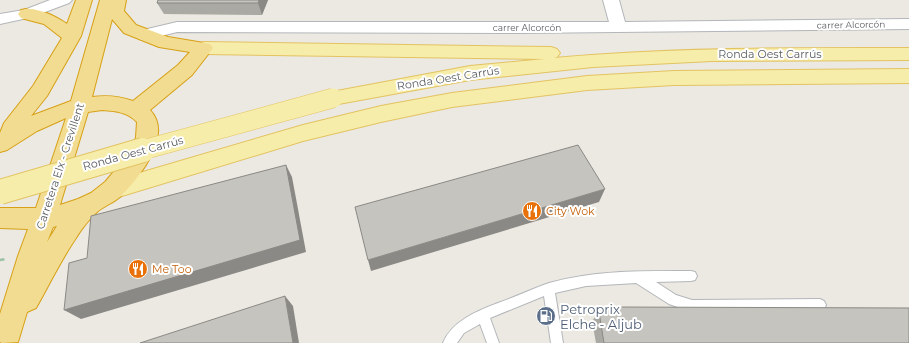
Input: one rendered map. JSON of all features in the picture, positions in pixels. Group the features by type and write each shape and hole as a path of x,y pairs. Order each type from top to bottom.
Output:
{"highway":[{"path":"5,140 14,123 40,92 72,36 84,0"},
{"name":"Carretera Elx - Crevillent","path":"6,337 30,256 55,187 80,105 108,0"},
{"path":"118,0 115,12 130,29 165,43 204,48"},
{"path":"27,14 50,20 72,36"},
{"path":"136,110 184,70 204,48"},
{"path":"0,218 27,220 43,218 89,205 112,190 138,160 148,138 147,120 136,110 120,105 102,102 80,105 55,114 5,140"},
{"path":"6,337 64,237 89,205"}],"main road":[{"path":"204,48 712,54"},
{"name":"Ronda Oest Carrús","path":"0,192 91,164 333,98 470,73 593,61 712,54 909,54"},
{"name":"Ronda Oest Carrús","path":"112,190 303,133 382,114 452,100 587,83 674,78 909,76"}],"street":[{"path":"0,19 27,14 64,0"},
{"path":"611,0 618,27"},
{"name":"carrer Alcorcón","path":"145,35 177,27 618,27 909,24"},
{"path":"204,48 208,40 226,27"}],"lane":[{"path":"449,343 460,329 483,315 549,289 586,281 638,277 691,276"},
{"path":"638,277 673,300 692,306 820,304"},
{"path":"549,289 557,343"},
{"path":"483,315 493,343"}],"path":[{"path":"0,260 30,256"}],"building":[{"path":"158,0 259,0 258,3 157,3"},
{"path":"578,145 605,189 368,260 355,207"},
{"path":"286,165 300,240 64,310 69,263 87,258 91,216"},
{"path":"285,296 293,343 140,343"},
{"path":"614,307 909,308 909,343 604,343 599,312"}],"place":[{"name":"City Wok","path":"532,211"},
{"name":"Me Too","path":"138,269"},
{"name":"Petroprix Elche - Aljub","path":"546,316"}]}
